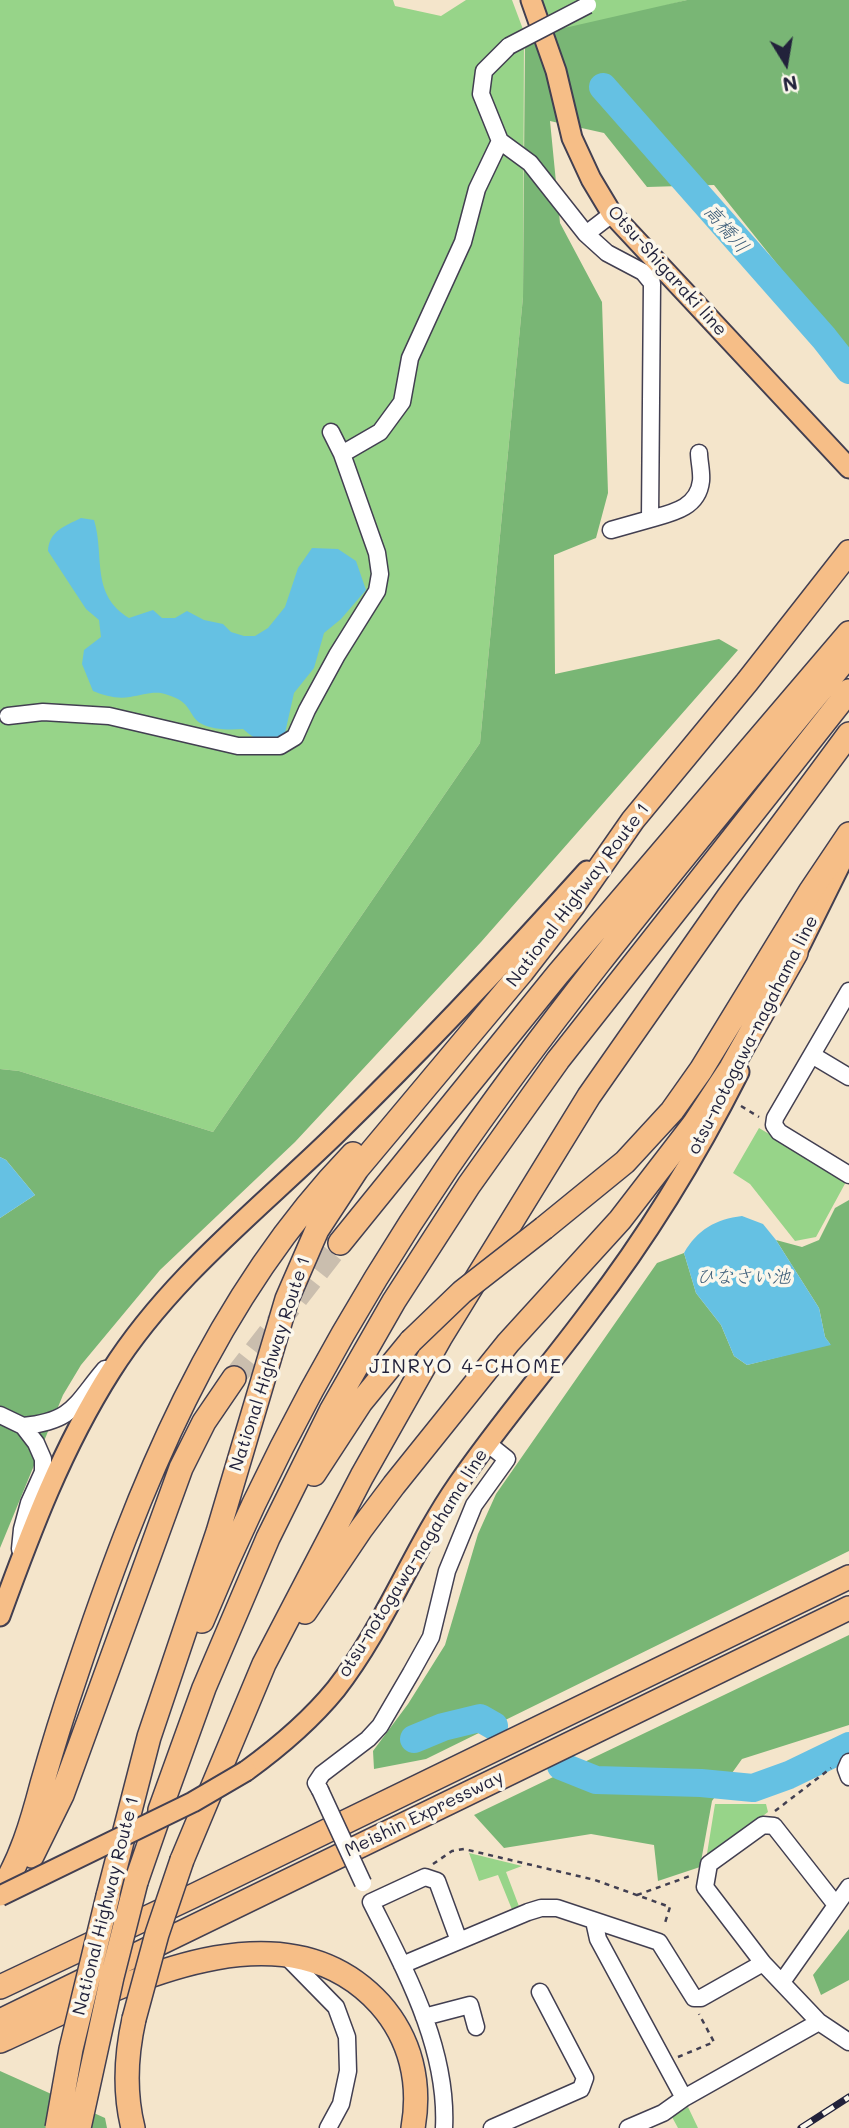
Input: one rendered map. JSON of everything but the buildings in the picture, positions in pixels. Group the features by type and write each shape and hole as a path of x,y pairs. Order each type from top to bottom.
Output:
{"highway":[{"name":"National Highway Route 1","path":"57,2128 78,2014 149,1737 218,1532 272,1347 302,1260 317,1230 357,1169 484,1019 573,906 633,820 747,682 849,552"},
{"path":"340,1243 558,974 849,633"},
{"path":"120,1855 179,1678 245,1523 309,1398 398,1243 447,1168 537,1044 849,655"},
{"path":"160,1810 204,1688 268,1538 331,1411 394,1301 527,1102 615,986 849,691"},
{"path":"133,2128 127,2067 134,2020 157,1934 182,1860 264,1664 362,1476 483,1266 589,1096 729,896 849,734"},
{"name":"National Highway Route 1","path":"79,2128 136,1882 160,1810 261,1578 313,1476 361,1402 411,1341 461,1292 625,1162 672,1111 701,1070 802,904 849,834"},
{"path":"223,1759 276,1658 361,1529 508,1343 620,1220 673,1153 731,1069 796,953"},
{"path":"0,1894 28,1833 74,1679 151,1473 209,1350 285,1233 313,1198 484,1019"},
{"path":"0,1902 34,1852 53,1815 181,1468 204,1423 234,1378"},
{"name":"Meishin Expressway","path":"0,1987 849,1577"},
{"name":"Meishin Expressway","path":"0,2021 849,1608"},
{"path":"0,2041 128,1983 162,1972 239,1954 285,1955 312,1961 339,1973 364,1989 384,2008 402,2035 412,2061 416,2094 413,2128"}],"main road":[{"name":"Otsu-Shigaraki line","path":"531,0 556,71 572,138 591,179 612,214 849,468"},
{"path":"0,1616 64,1452 112,1369 129,1346 182,1281 436,1034 633,820"},
{"name":"otsu-notogawa-nagahama line","path":"0,1894 193,1802 246,1771 283,1744 335,1689 379,1622 456,1487 591,1310 660,1209 726,1097 849,849"}],"street":[{"path":"588,5 509,46 484,71 481,94 500,141 530,163 586,234 607,253 643,271 652,283 650,519"},
{"path":"342,454 380,432 402,402 411,358 463,242 477,189 500,141"},
{"path":"586,234 612,214"},
{"path":"8,716 43,712 109,716 238,746 280,746 295,737 337,655 377,592 380,574 377,553 342,454 331,432"},
{"path":"611,530 680,511 695,497 701,481 699,453"},
{"path":"849,991 775,1118 769,1123 849,1175"},
{"path":"812,1055 849,1077"},
{"path":"23,1426 45,1424 68,1414 77,1406 88,1388 129,1346"},
{"path":"0,1415 23,1426 43,1458 43,1472 29,1503 22,1529 19,1563"},
{"path":"443,2128 440,2072 424,2017 316,1783 380,1726 432,1637 447,1571 461,1535 474,1505 508,1459 487,1443"},
{"path":"836,1905 774,1826 763,1825 709,1864 705,1887 763,1963 819,2022 849,2042"},
{"path":"371,1902 425,1877 437,1881 459,1941"},
{"path":"782,1982 849,1887"},
{"path":"402,1965 541,1908 557,1908 659,1942 694,1998 701,1998 763,1963"},
{"path":"594,1921 598,1939 684,2098"},
{"path":"285,1955 336,2007 347,2037 348,2071 341,2104 328,2128"},
{"path":"502,2126 581,2089 584,2078 540,1992"},
{"path":"424,2017 470,2005 476,2027"},
{"path":"628,2128 663,2113 684,2098 819,2022"}],"path":[{"path":"742,1106 769,1123"},
{"path":"767,1824 772,1814 835,1765 848,1768"},
{"path":"425,1877 424,1870 452,1851 464,1849 595,1880 670,1907 659,1942"},
{"path":"636,1895 695,1874 708,1874"},
{"path":"665,2063 714,2042 695,2008 694,1998"}],"green space":[{"path":"0,0 393,0 395,6 441,16 466,0 512,0 524,32 523,297 480,743 213,1132 19,1071 0,1069"},
{"path":"531,0 687,0 544,37"},
{"path":"687,0 849,0 849,354 714,185 647,187 604,133 550,121 560,223 602,302 608,493 596,538 554,555 555,674 719,639 738,650 481,942 295,1142 160,1270 81,1365 63,1395 0,1548 0,1218 35,1195 6,1160 0,1157 0,1069 19,1071 213,1132 480,743 523,297 525,37"},
{"path":"759,1128 847,1180 816,1237 795,1241 750,1184 733,1173"},
{"path":"849,1200 849,1551 426,1759 374,1769 373,1751 408,1704 445,1645 478,1534 496,1494 657,1263 684,1253 696,1293 721,1325 734,1356 747,1365 830,1344 825,1337 819,1308 776,1240 802,1247 819,1240 835,1208"},
{"path":"849,1635 849,1725 742,1759 712,1801 700,1867 658,1881 654,1845 591,1834 504,1848 474,1815"},
{"path":"715,1804 766,1804 768,1812 706,1860"},
{"path":"469,1853 522,1866 506,1872 520,1909 513,1912 498,1875 479,1881"},
{"path":"849,1929 849,1980 821,1995 813,1975"},
{"path":"0,2071 105,2118 107,2128 0,2128"},
{"path":"688,2107 698,2128 678,2128 672,2117"}],"water":[{"path":"81,518 94,520 104,586 109,598 129,618 153,610 162,618 175,618 187,611 204,620 223,624 231,632 244,636 255,636 268,628 285,607 298,568 312,548 338,549 356,561 366,590 341,619 324,633 314,668 294,693 285,733 274,740 259,740 243,729 221,729 200,723 181,701 163,694 120,698 93,691 82,664 84,650 101,637 99,620 86,609 48,551 55,534"},
{"path":"0,1157 6,1160 35,1195 0,1218"},
{"name":"ひなさい池","path":"742,1216 763,1224 776,1240 819,1308 825,1337 831,1345 747,1365 734,1356 721,1325 696,1293 684,1253 708,1227"}],"waterway":[{"name":"高橋川","path":"603,87 824,338 849,370"},
{"path":"414,1739 443,1727 480,1718 494,1726"},
{"path":"561,1766 596,1780 701,1783 753,1788 789,1775 849,1746"}],"tunnel":[{"path":"234,1378 340,1243"}],"railway":[{"path":"801,2128 849,2097"}],"district":[{"name":"JINRYO 4-CHOME","path":"466,1367"}]}
